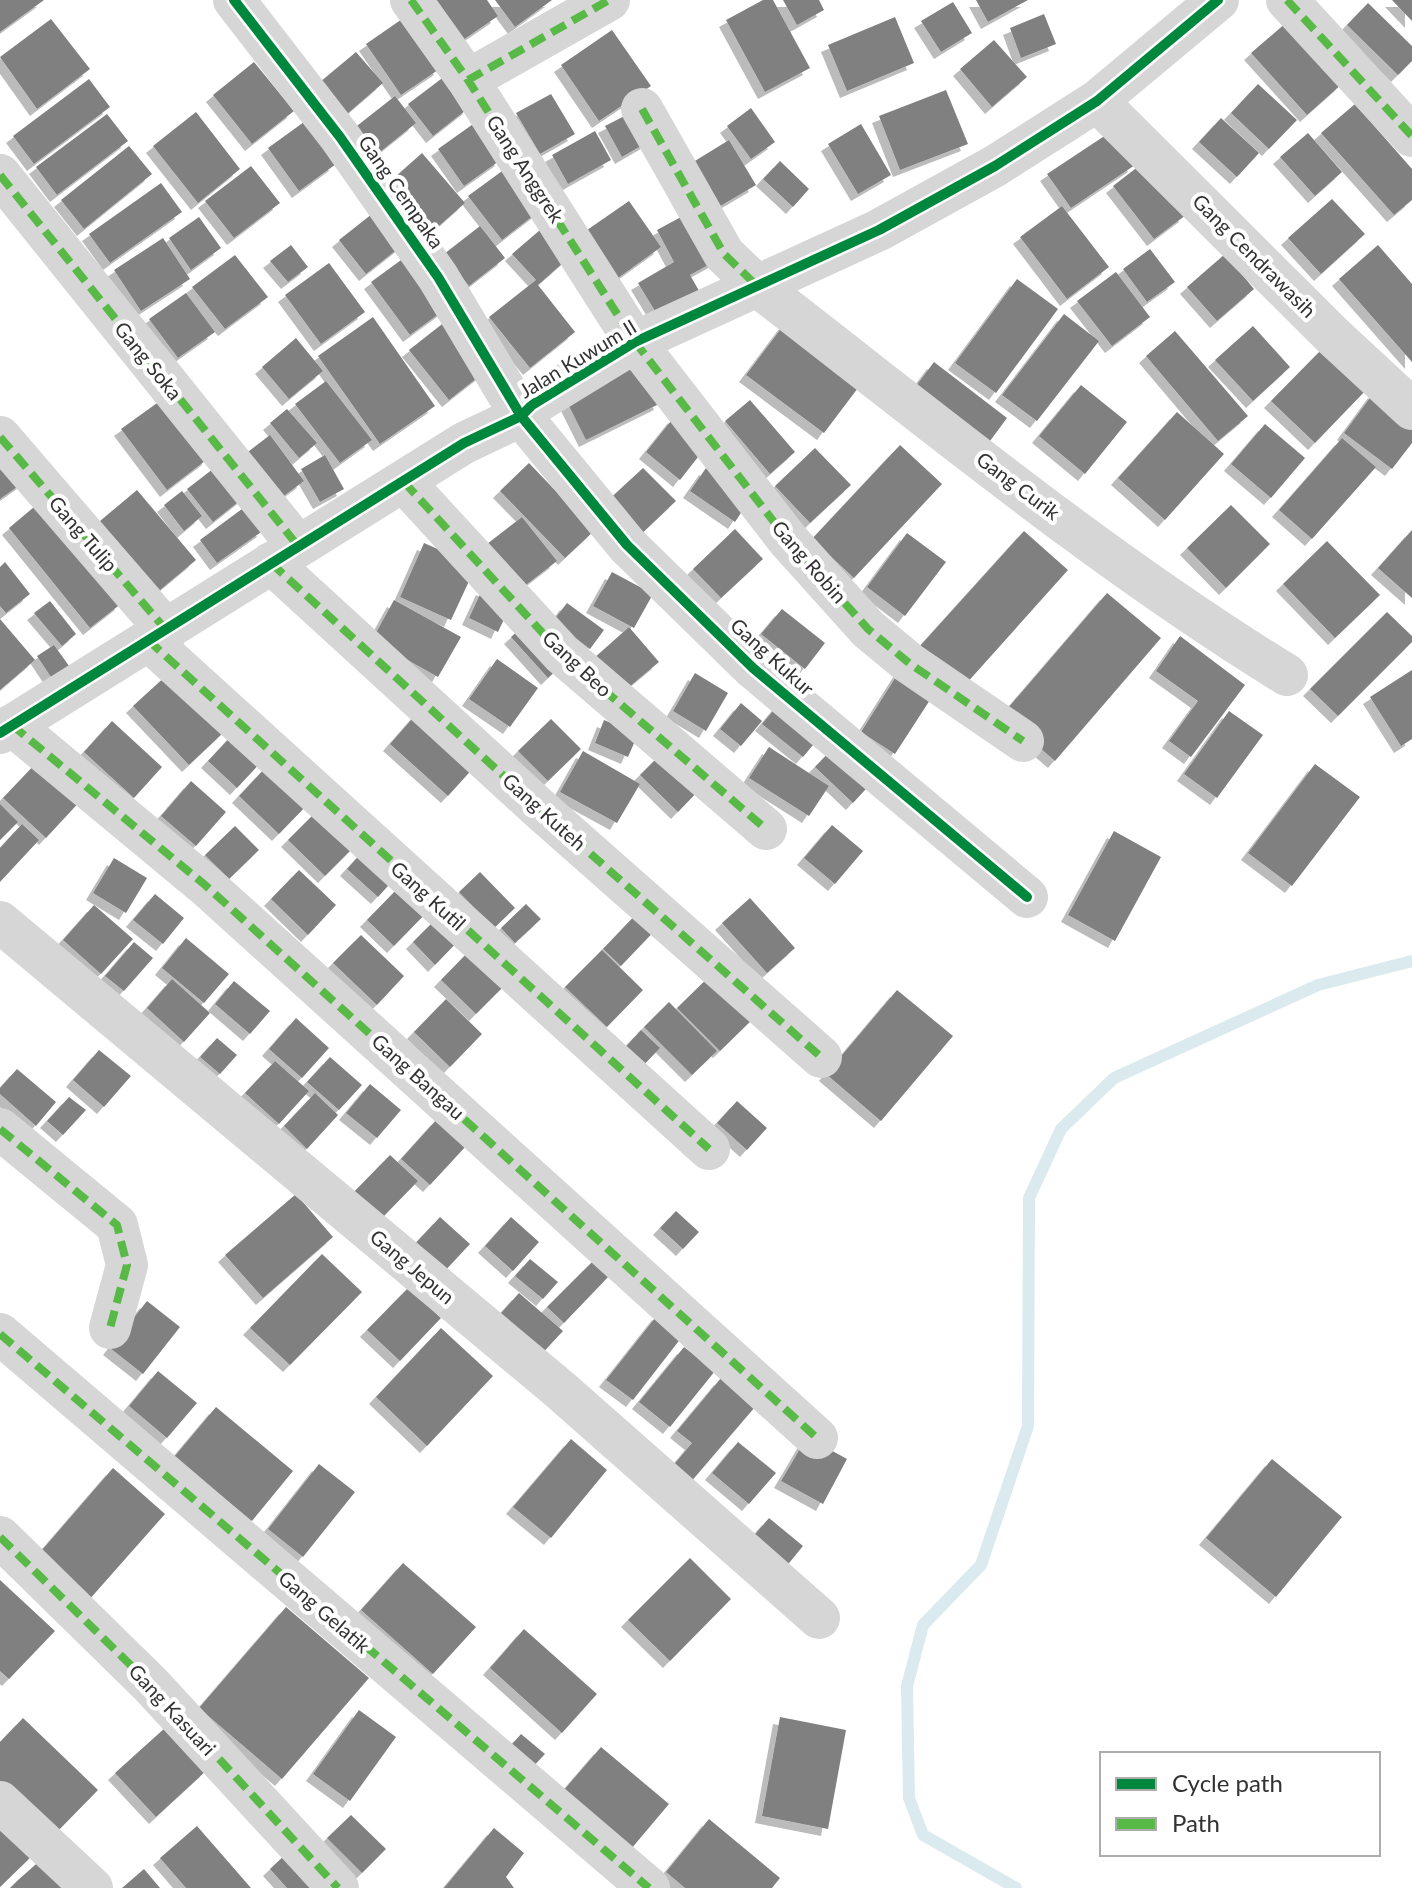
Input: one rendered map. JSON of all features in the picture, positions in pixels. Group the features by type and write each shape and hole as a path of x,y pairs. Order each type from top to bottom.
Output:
{"street":[{"name":"Gang Cempaka","path":"234,0 340,137 429,264 521,416"},
{"name":"Gang Anggrek","path":"411,0 468,80 635,342"},
{"path":"468,80 609,0"},
{"name":"Jalan Kuwum II","path":"6,729 464,443 521,416 532,405 635,342 879,230 995,166 1097,101 1218,0"},
{"path":"1287,0 1412,136"},
{"name":"Gang Cendrawasih","path":"1097,101 1333,336 1412,409"},
{"name":"Gang Curik","path":"642,109 724,254 756,285 1125,568 1205,625 1287,675"},
{"name":"Gang Soka","path":"0,175 284,555"},
{"name":"Gang Robin","path":"635,342 788,540 868,629 909,663 1023,741"},
{"name":"Gang Kukur","path":"521,416 627,545 753,668 1027,897"},
{"name":"Gang Tulip","path":"0,437 158,636"},
{"name":"Gang Beo","path":"404,482 562,654 766,829"},
{"name":"Gang Kuteh","path":"284,555 542,811 821,1057"},
{"name":"Gang Kutil","path":"158,636 709,1149"},
{"name":"Gang Bangau","path":"6,729 205,885 817,1438"},
{"name":"Gang Jepun","path":"0,922 558,1388 819,1618"},
{"path":"0,1129 117,1225 127,1265 110,1328"},
{"name":"Gang Gelatik","path":"0,1334 649,1888"},
{"name":"Gang Kasuari","path":"0,1537 151,1685 338,1888"},
{"path":"0,1802 92,1888"}],"building":[{"path":"0,0 44,0 0,32"},
{"path":"434,0 487,0 498,16 463,40"},
{"path":"495,0 552,0 515,27"},
{"path":"763,0 773,0 810,68 765,92 726,20"},
{"path":"783,0 819,0 824,10 797,25"},
{"path":"976,0 1028,0 988,22"},
{"path":"1392,0 1412,0 1412,21"},
{"path":"953,2 972,33 941,52 921,21"},
{"path":"1368,3 1412,46 1412,61 1398,75 1347,25"},
{"path":"1044,14 1056,44 1021,58 1010,28"},
{"path":"405,17 441,68 401,95 366,44"},
{"path":"895,17 914,63 847,91 828,45"},
{"path":"51,19 90,69 37,109 0,57"},
{"path":"1287,22 1343,83 1307,115 1251,53"},
{"path":"612,30 651,86 599,121 561,65"},
{"path":"994,40 1027,77 992,107 960,69"},
{"path":"356,52 383,83 347,114 320,82"},
{"path":"254,62 294,111 252,144 213,95"},
{"path":"445,76 470,107 433,136 408,104"},
{"path":"89,79 110,107 34,164 13,136"},
{"path":"1258,84 1297,120 1269,149 1231,113"},
{"path":"946,90 968,144 900,170 879,116"},
{"path":"551,94 575,134 540,154 516,113"},
{"path":"395,96 416,123 375,156 353,129"},
{"path":"1355,104 1412,169 1412,200 1394,215 1321,133"},
{"path":"751,108 775,142 751,159 727,126"},
{"path":"636,110 653,139 622,157 605,126"},
{"path":"196,112 240,169 198,203 153,146"},
{"path":"107,114 128,141 57,195 36,167"},
{"path":"1221,118 1259,153 1237,177 1199,142"},
{"path":"304,122 336,164 299,191 268,148"},
{"path":"476,122 502,159 464,186 438,149"},
{"path":"861,124 891,175 858,194 828,144"},
{"path":"595,131 611,160 568,184 552,155"},
{"path":"1112,131 1135,165 1071,208 1047,174"},
{"path":"1308,133 1342,172 1315,196 1280,157"},
{"path":"729,140 756,185 717,208 690,164"},
{"path":"129,146 152,174 84,229 61,200"},
{"path":"422,153 465,203 430,234 386,185"},
{"path":"780,161 809,189 793,207 763,179"},
{"path":"1144,162 1186,215 1154,239 1113,186"},
{"path":"251,166 280,203 234,238 205,201"},
{"path":"509,166 542,209 502,240 468,196"},
{"path":"161,183 182,212 110,263 89,234"},
{"path":"1332,199 1365,234 1321,274 1288,238"},
{"path":"629,201 661,247 611,283 577,237"},
{"path":"1062,206 1109,267 1067,299 1020,237"},
{"path":"377,210 404,244 366,274 339,240"},
{"path":"692,211 719,259 690,275 702,296 661,321 638,283 674,262 657,230"},
{"path":"199,217 221,248 191,270 169,238"},
{"path":"547,224 573,254 538,285 575,332 530,368 489,317 536,280 512,254"},
{"path":"480,226 505,258 469,286 444,254"},
{"path":"163,238 190,279 141,311 114,270"},
{"path":"291,245 308,267 288,282 270,261"},
{"path":"1378,245 1412,284 1412,362 1339,279"},
{"path":"1150,249 1175,282 1147,302 1123,269"},
{"path":"412,252 451,305 410,335 371,282"},
{"path":"1225,254 1254,289 1217,321 1187,287"},
{"path":"235,255 268,297 225,329 192,287"},
{"path":"329,263 365,312 321,344 285,295"},
{"path":"1116,272 1150,317 1112,346 1077,301"},
{"path":"1017,279 1058,309 996,393 955,363"},
{"path":"186,293 215,332 178,358 149,319"},
{"path":"1064,314 1099,341 1037,421 1002,395"},
{"path":"373,317 435,406 380,444 318,356"},
{"path":"446,321 486,371 449,400 409,350"},
{"path":"786,322 864,380 824,433 746,375"},
{"path":"1253,326 1290,367 1253,401 1215,360"},
{"path":"1175,331 1248,416 1218,441 1146,356"},
{"path":"296,338 323,371 289,399 262,367"},
{"path":"1325,346 1368,388 1315,443 1271,401"},
{"path":"639,361 661,403 586,440 565,398"},
{"path":"934,362 1007,418 990,441 916,386"},
{"path":"326,381 372,440 340,463 295,404"},
{"path":"1081,385 1127,422 1085,474 1039,436"},
{"path":"1375,391 1412,418 1412,443 1392,469 1344,433"},
{"path":"164,398 209,458 167,490 121,429"},
{"path":"750,400 795,452 770,474 725,421"},
{"path":"287,409 317,443 299,458 270,423"},
{"path":"1177,412 1224,454 1165,520 1118,478"},
{"path":"675,416 709,443 680,480 646,452"},
{"path":"1265,424 1305,458 1271,498 1231,464"},
{"path":"270,435 304,481 277,501 244,455"},
{"path":"1342,438 1376,467 1312,539 1279,510"},
{"path":"900,445 942,484 854,578 812,539"},
{"path":"815,448 851,485 810,523 775,486"},
{"path":"0,451 24,482 0,499"},
{"path":"325,455 344,489 320,502 301,469"},
{"path":"222,462 247,495 213,522 187,489"},
{"path":"529,463 594,531 565,558 500,491"},
{"path":"643,468 676,501 637,538 604,504"},
{"path":"706,468 750,499 735,522 690,491"},
{"path":"137,490 196,560 160,590 100,521"},
{"path":"182,491 202,516 184,531 164,505"},
{"path":"40,502 122,603 90,628 9,528"},
{"path":"1231,505 1270,544 1226,588 1187,548"},
{"path":"246,506 264,530 217,563 200,540"},
{"path":"522,517 557,561 522,588 487,544"},
{"path":"735,529 763,559 721,598 693,569"},
{"path":"1412,530 1412,598 1378,568"},
{"path":"1024,531 1068,570 965,685 920,646"},
{"path":"907,533 946,562 905,616 867,587"},
{"path":"1327,541 1380,595 1335,638 1283,584"},
{"path":"424,543 476,566 451,620 400,597"},
{"path":"5,562 30,594 6,613 0,606 0,567"},
{"path":"612,572 653,594 634,628 593,606"},
{"path":"483,588 512,602 498,632 469,618"},
{"path":"1107,593 1161,638 1055,761 1002,715"},
{"path":"394,600 461,637 438,677 372,640"},
{"path":"50,601 76,634 62,646 34,613"},
{"path":"567,603 604,630 590,649 553,621"},
{"path":"782,609 825,643 805,669 761,634"},
{"path":"1387,612 1412,636 1412,642 1338,716 1310,689"},
{"path":"0,619 35,660 0,690"},
{"path":"529,621 565,662 548,678 511,637"},
{"path":"629,627 659,662 623,692 593,659"},
{"path":"1180,636 1245,685 1191,757 1169,741 1198,701 1156,671"},
{"path":"54,645 72,670 55,683 37,656"},
{"path":"497,659 538,688 510,727 469,699"},
{"path":"904,664 939,686 895,754 861,732"},
{"path":"1412,670 1412,739 1401,746 1370,697"},
{"path":"695,673 728,693 706,731 673,711"},
{"path":"168,674 224,732 189,765 133,706"},
{"path":"782,700 823,733 803,757 762,724"},
{"path":"741,703 762,721 741,746 720,729"},
{"path":"1229,711 1263,735 1217,798 1184,774"},
{"path":"418,712 477,764 448,796 390,744"},
{"path":"551,719 581,749 548,781 518,751"},
{"path":"604,720 638,734 628,757 595,743"},
{"path":"112,721 162,767 134,798 84,752"},
{"path":"236,731 265,758 237,788 208,761"},
{"path":"839,742 876,778 853,803 815,767"},
{"path":"769,747 829,786 809,816 749,778"},
{"path":"667,748 705,784 678,812 640,775"},
{"path":"583,751 640,784 617,823 560,792"},
{"path":"42,757 84,797 46,838 3,798"},
{"path":"269,764 309,803 279,834 239,796"},
{"path":"1315,764 1360,797 1292,886 1248,853"},
{"path":"191,781 226,812 196,846 161,816"},
{"path":"0,804 18,822 0,840"},
{"path":"320,808 357,844 325,876 288,840"},
{"path":"22,824 39,840 0,882 0,848"},
{"path":"832,825 863,851 835,884 804,858"},
{"path":"235,826 259,850 229,879 205,855"},
{"path":"1114,831 1161,857 1115,941 1068,915"},
{"path":"366,848 396,877 378,897 347,869"},
{"path":"114,858 147,878 126,913 93,893"},
{"path":"299,870 336,905 308,935 271,899"},
{"path":"480,872 515,908 494,928 459,892"},
{"path":"405,881 432,907 394,946 367,920"},
{"path":"155,894 184,918 163,944 133,920"},
{"path":"750,898 795,948 767,973 722,923"},
{"path":"526,904 541,919 515,943 501,928"},
{"path":"646,904 664,921 621,966 603,949"},
{"path":"94,905 133,939 101,974 63,940"},
{"path":"444,911 466,933 435,965 413,942"},
{"path":"361,935 404,976 377,1005 333,963"},
{"path":"186,938 229,974 204,1003 162,968"},
{"path":"134,942 153,958 124,991 105,976"},
{"path":"477,943 512,978 476,1014 441,980"},
{"path":"602,950 643,990 607,1027 565,987"},
{"path":"718,968 761,1011 720,1051 677,1008"},
{"path":"172,979 210,1013 184,1042 147,1008"},
{"path":"234,981 270,1011 250,1034 215,1004"},
{"path":"897,990 953,1036 881,1121 826,1074"},
{"path":"446,999 482,1034 450,1067 414,1032"},
{"path":"669,1002 717,1051 692,1075 644,1027"},
{"path":"296,1018 329,1048 302,1078 269,1049"},
{"path":"641,1030 660,1048 637,1072 618,1055"},
{"path":"217,1038 237,1055 220,1074 200,1057"},
{"path":"99,1050 131,1076 104,1107 73,1080"},
{"path":"330,1057 362,1085 339,1110 307,1082"},
{"path":"275,1061 309,1091 279,1124 245,1093"},
{"path":"17,1069 56,1102 36,1126 0,1094 0,1088"},
{"path":"370,1084 401,1110 377,1138 346,1113"},
{"path":"315,1093 338,1115 307,1149 284,1126"},
{"path":"69,1097 86,1110 63,1135 47,1121"},
{"path":"737,1101 767,1128 747,1150 717,1123"},
{"path":"438,1118 467,1145 430,1185 401,1159"},
{"path":"390,1155 418,1181 382,1218 354,1192"},
{"path":"296,1194 333,1237 263,1298 225,1255"},
{"path":"676,1211 699,1232 683,1249 660,1228"},
{"path":"440,1217 470,1244 442,1274 412,1247"},
{"path":"511,1217 539,1242 513,1271 485,1246"},
{"path":"322,1254 362,1292 290,1365 250,1328"},
{"path":"530,1259 558,1282 543,1299 515,1276"},
{"path":"594,1260 610,1275 564,1323 547,1307"},
{"path":"408,1288 441,1318 400,1361 367,1330"},
{"path":"519,1293 563,1331 536,1360 494,1321"},
{"path":"147,1301 180,1327 143,1374 110,1348"},
{"path":"659,1313 685,1333 633,1400 606,1380"},
{"path":"441,1328 493,1376 427,1446 376,1397"},
{"path":"684,1347 715,1371 670,1427 639,1402"},
{"path":"158,1371 197,1403 167,1438 129,1406"},
{"path":"721,1378 755,1407 684,1490 666,1474 692,1443 677,1431"},
{"path":"216,1407 293,1471 252,1521 174,1457"},
{"path":"807,1437 847,1459 823,1504 781,1481"},
{"path":"571,1439 607,1470 551,1538 513,1507"},
{"path":"738,1442 776,1473 749,1504 712,1473"},
{"path":"1272,1459 1342,1517 1276,1597 1206,1538"},
{"path":"319,1464 355,1492 303,1557 268,1529"},
{"path":"113,1468 165,1514 88,1601 36,1557"},
{"path":"769,1518 803,1546 785,1568 751,1539"},
{"path":"690,1558 731,1599 670,1661 628,1620"},
{"path":"403,1563 476,1627 433,1674 361,1610"},
{"path":"0,1580 55,1631 9,1679 0,1671"},
{"path":"286,1607 369,1678 282,1779 199,1708"},
{"path":"524,1629 597,1694 562,1733 490,1668"},
{"path":"359,1710 396,1737 350,1801 313,1774"},
{"path":"780,1717 846,1730 828,1829 762,1816"},
{"path":"23,1718 98,1790 52,1837 0,1788 0,1742"},
{"path":"166,1727 207,1770 156,1817 115,1773"},
{"path":"521,1734 545,1754 530,1770 507,1750"},
{"path":"601,1747 669,1804 631,1849 563,1791"},
{"path":"351,1815 386,1849 362,1873 327,1838"},
{"path":"709,1819 780,1878 772,1888 685,1888 666,1872"},
{"path":"197,1826 251,1888 186,1888 160,1858"},
{"path":"0,1827 35,1853 0,1887"},
{"path":"494,1828 524,1853 506,1877 514,1888 444,1888"},
{"path":"287,1853 317,1888 287,1888 270,1869"},
{"path":"44,1857 76,1888 10,1888 17,1881"},
{"path":"144,1869 160,1888 122,1888"}],"waterway":[{"path":"1016,1888 923,1835 909,1798 907,1686 923,1625 981,1565 1028,1426 1029,1198 1061,1129 1114,1078 1318,985 1412,961"}],"marked path":[{"path":"411,0 468,80 635,342 788,540 868,629 909,663 1023,741"},
{"path":"468,80 609,0"},
{"path":"1287,0 1412,136"},
{"path":"642,109 724,254 756,285"},
{"path":"0,175 298,546"},
{"path":"0,437 167,631"},
{"path":"404,482 562,654 766,829"},
{"path":"271,563 542,811 821,1057"},
{"path":"148,640 709,1149"},
{"path":"12,725 205,885 817,1438"},
{"path":"0,1129 117,1225 127,1265 110,1328"},
{"path":"0,1334 649,1888"},
{"path":"0,1537 151,1685 338,1888"}],"cycle path":[{"path":"234,0 340,137 438,277 521,416 627,545 753,668 1027,897"},
{"path":"0,733 464,443 521,416 532,405 635,342 879,230 995,166 1097,101 1218,0"}]}
